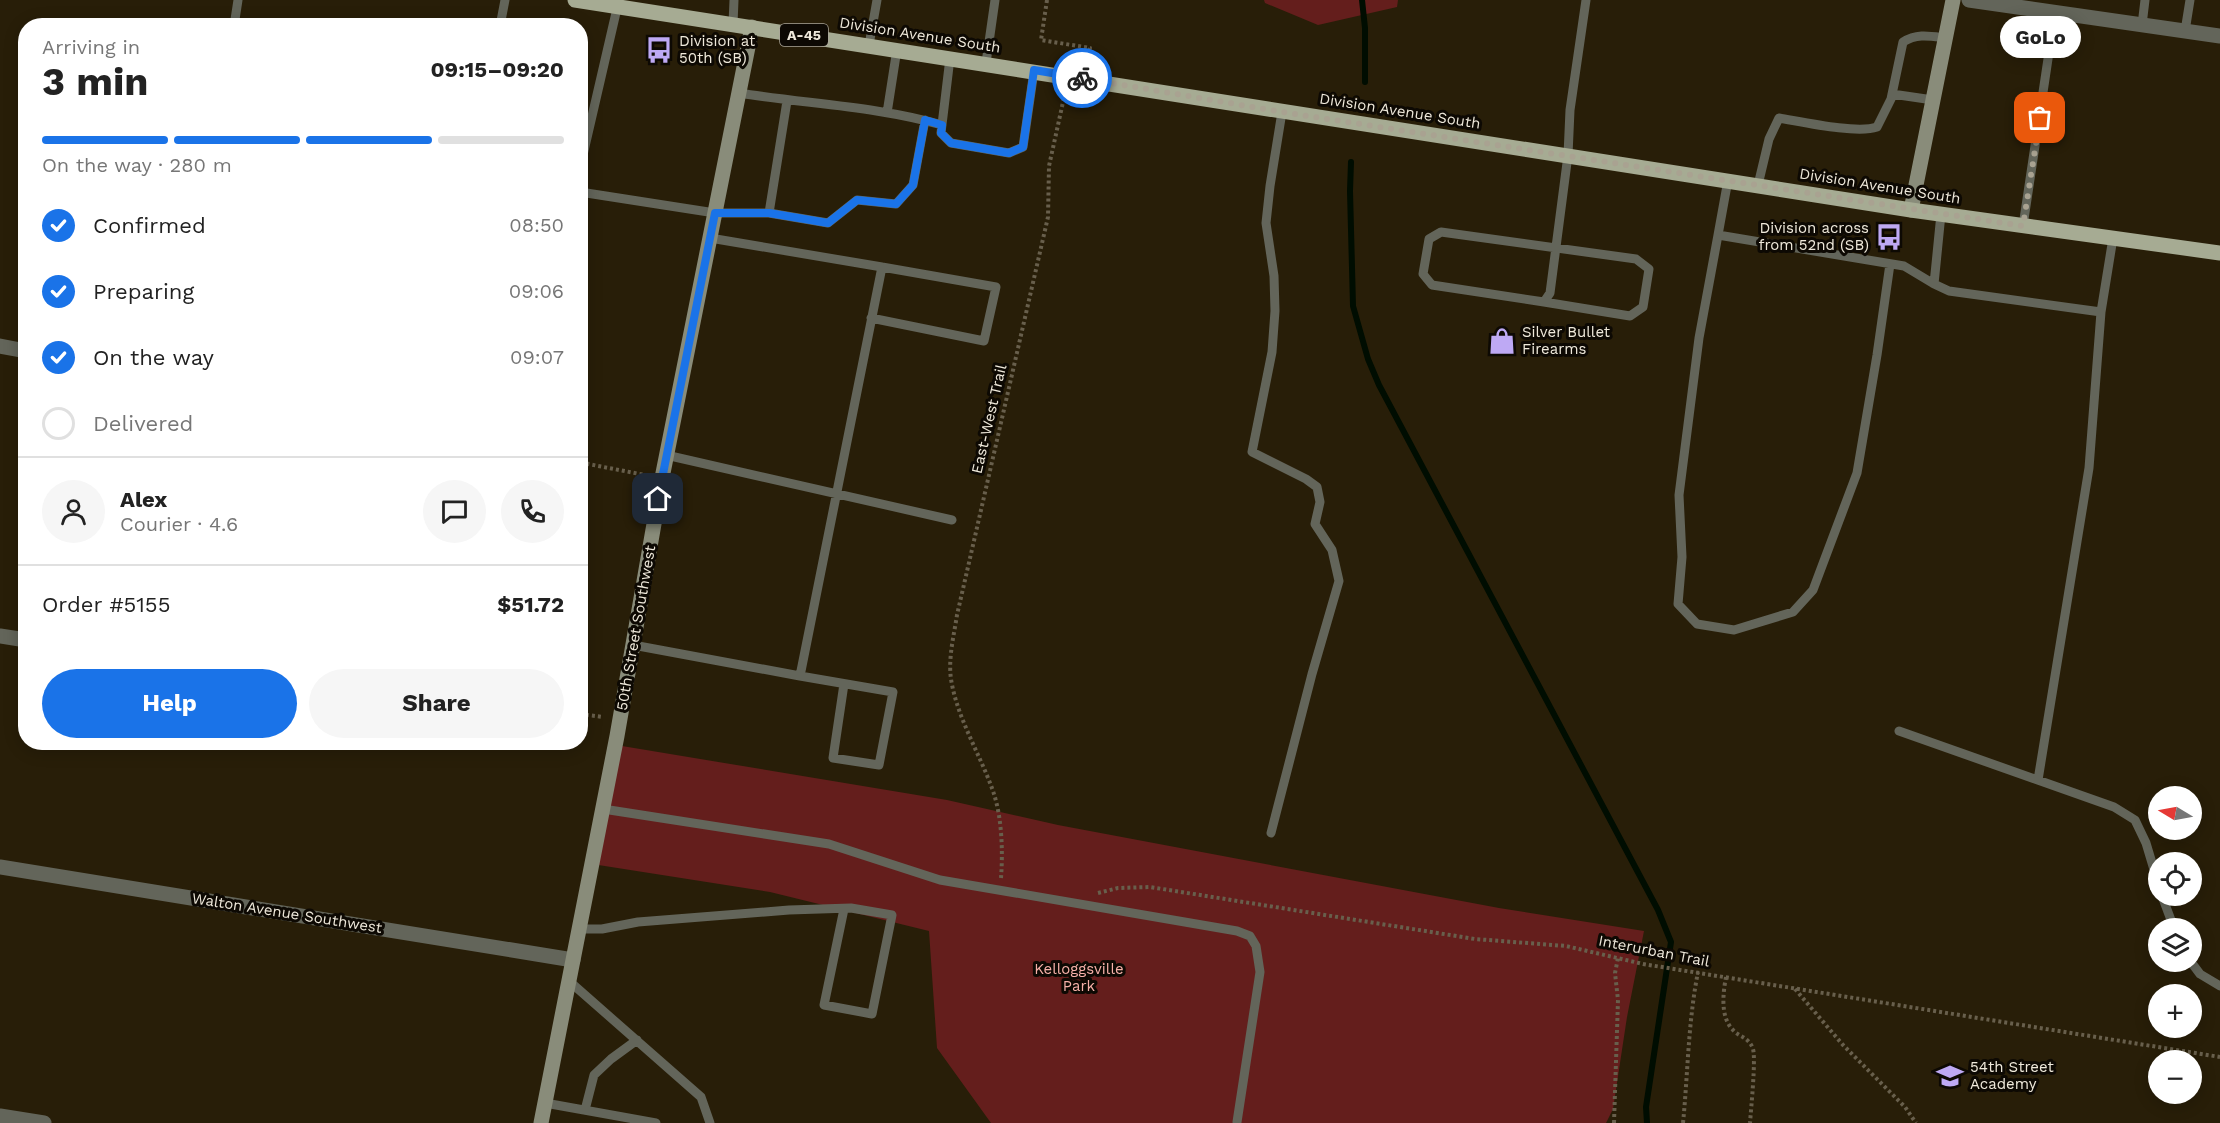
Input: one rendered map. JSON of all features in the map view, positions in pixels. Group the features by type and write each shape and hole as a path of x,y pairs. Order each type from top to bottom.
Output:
{"main road":[{"name":"Division Avenue South","path":"575,0 618,3 733,24 1034,70 1282,112 1911,210 2220,254"}],"street":[{"path":"1911,210 1953,0"},
{"path":"1969,0 2220,36"},
{"name":"50th Street Southwest","path":"541,1123 620,720 666,455 752,27"},
{"path":"0,346 18,349"},
{"path":"0,636 18,639"},
{"name":"Walton Avenue Southwest","path":"0,867 573,960"},
{"path":"0,1116 44,1123"}],"lane":[{"path":"235,18 238,0"},
{"path":"502,18 505,0"},
{"path":"733,24 734,0"},
{"path":"869,45 877,0"},
{"path":"986,63 995,0"},
{"path":"1544,302 1550,293 1557,247 1568,155 1570,110 1586,0"},
{"path":"2142,25 2145,0"},
{"path":"2185,31 2190,0"},
{"path":"588,133 618,3"},
{"path":"2023,226 2055,12"},
{"path":"1758,185 1769,139 1779,118 1870,129 1877,127 1892,94 1903,42 1911,37 1922,35 1946,38"},
{"path":"887,113 897,49"},
{"path":"950,57 941,133 951,143 1009,153 1023,147 1034,70"},
{"path":"739,93 887,113 942,125"},
{"path":"1892,94 1933,100"},
{"path":"769,213 787,101"},
{"path":"1271,833 1311,674 1339,581 1332,550 1315,524 1320,502 1317,486 1252,452 1272,352 1275,312 1274,276 1266,223 1282,112"},
{"path":"588,193 715,213 769,213 828,223 857,200 896,204 913,185 925,120"},
{"path":"1728,180 1699,338 1679,495 1682,557 1678,604 1697,624 1734,630 1793,612 1813,590 1857,473 1890,264"},
{"path":"1934,284 1941,214"},
{"path":"1441,232 1557,247 1636,259 1649,269 1643,307 1630,316 1544,302 1432,285 1423,274 1429,239 1441,232"},
{"path":"1718,235 1904,266 1949,291 2101,312"},
{"path":"710,238 996,286 984,341 871,318"},
{"path":"2038,780 2089,468 2101,312 2113,238"},
{"path":"800,676 882,267"},
{"path":"666,455 952,520"},
{"path":"633,645 893,692 879,765 833,758 844,684"},
{"path":"1899,731 2114,807 2134,820 2149,852"},
{"path":"603,809 829,844 940,880 1237,931 1250,936 1256,946 1260,972 1237,1122"},
{"path":"579,929 602,929 638,922 789,910 844,909 892,915 872,1014 824,1005 844,909"},
{"path":"2198,972 2220,986"},
{"path":"569,981 701,1096 710,1123"},
{"path":"585,1110 594,1075 637,1040"},
{"path":"545,1103 656,1123"}],"path":[{"name":"East-West Trail","path":"1000,891 1001,833 994,794 951,678 952,647 957,615 1048,217 1049,166 1067,81 1084,74 1090,48 1041,40 1047,0"},
{"path":"588,464 662,478"},
{"path":"588,715 620,720"},
{"name":"Interurban Trail","path":"1087,904 1098,893 1118,888 1150,887 1475,939 1566,946 1643,964 2220,1057"},
{"path":"1614,1123 1618,1000 1615,973 1618,958"},
{"path":"1683,1123 1691,1014 1698,972"},
{"path":"1726,977 1723,994 1725,1016 1733,1031 1745,1037 1753,1049 1750,1123"},
{"path":"1795,988 1843,1045 1905,1107 1916,1123"}],"green space":[{"path":"1264,0 1398,0 1397,7 1318,25 1265,3"},
{"name":"Kelloggsville Park","path":"616,745 947,800 1058,825 1499,908 1644,931 1627,1017 1613,1109 1606,1123 991,1123 937,1048 929,931 770,892 592,864"}],"waterway":[{"path":"1362,0 1365,28 1365,82"},
{"path":"1351,162 1353,306 1368,359 1379,385 1658,910 1671,942 1646,1107 1647,1123"}],"way so far":[{"path":"1082,78 1282,112 2023,226 2040,118"}],"place":[{"name":"Division at 50th (SB)","path":"659,50"},
{"name":"GoLo","path":"2040,118"},
{"name":"Division across from 52nd (SB)","path":"1889,237"},
{"name":"Silver Bullet Firearms","path":"1502,341"},
{"name":"54th Street Academy","path":"1950,1076"}],"route":[{"path":"658,499 715,213 755,215 769,213 828,223 857,200 896,204 913,185 925,120 942,125 941,133 951,143 1009,153 1023,147 1034,70 1082,78"}]}
